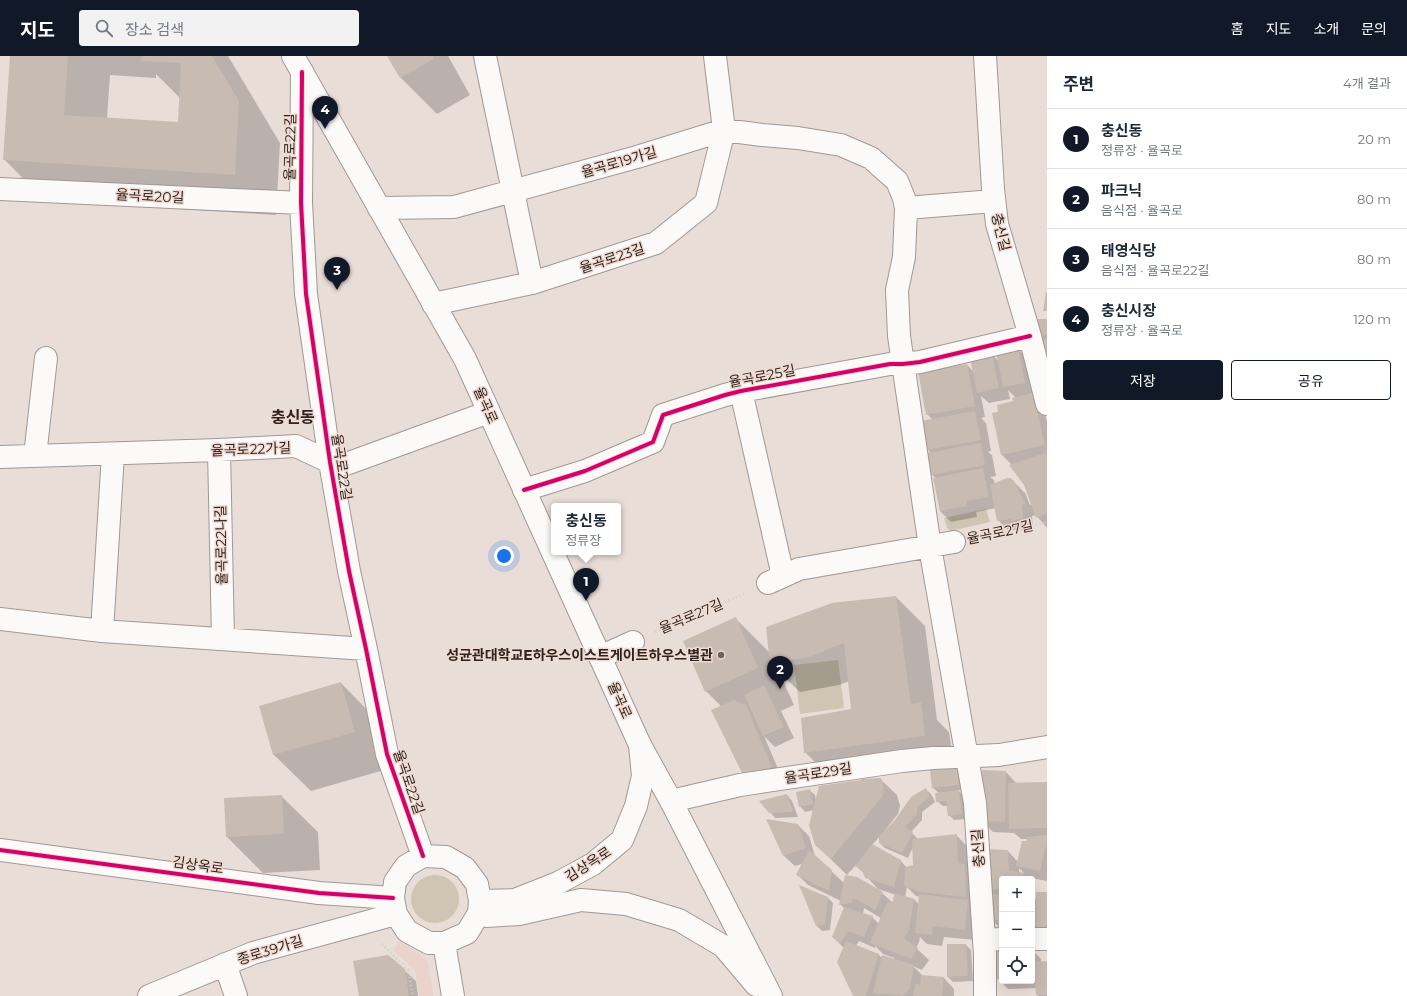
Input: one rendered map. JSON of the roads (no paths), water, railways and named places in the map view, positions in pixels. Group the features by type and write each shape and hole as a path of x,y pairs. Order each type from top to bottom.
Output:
{"street":[{"path":"485,56 532,283"},
{"name":"율곡로23길","path":"434,304 532,283 656,243 706,203 724,130 715,56"},
{"name":"충신길","path":"981,56 997,224 1030,336 1047,404"},
{"name":"율곡로22길","path":"298,64 301,203 306,294 330,462 349,571 387,754 423,856"},
{"name":"율곡로","path":"298,64 465,359 551,549"},
{"path":"724,130 841,145 871,158 897,181 904,198 906,208 904,258 897,290 899,336 930,547 966,756"},
{"name":"율곡로19가길","path":"512,192 637,157 724,130"},
{"name":"율곡로20길","path":"0,189 301,203"},
{"path":"379,208 454,207 512,192"},
{"path":"906,208 994,201"},
{"name":"율곡로25길","path":"524,490 585,471 653,442 663,416 725,395 890,364 920,362 1030,336"},
{"path":"35,456 46,358"},
{"name":"율곡로27길","path":"741,391 776,580 799,569 954,542"},
{"name":"율곡로22가길","path":"0,457 296,446 330,462 346,464 489,412"},
{"name":"율곡로22나길","path":"219,450 223,639"},
{"path":"102,631 113,454"},
{"name":"율곡로","path":"554,555 640,745 671,801 771,996"},
{"path":"0,619 102,631 366,649"},
{"path":"600,657 633,642"},
{"name":"김상옥로","path":"480,907 515,900 558,883 593,864 622,840 636,806 643,776 640,745"},
{"name":"율곡로29길","path":"671,801 748,784 902,761 999,755 1047,747"},
{"name":"충신길","path":"966,756 975,803 993,940 985,996"},
{"name":"김상옥로","path":"0,850 318,893 394,906"},
{"path":"480,907 467,933 444,943 429,943 408,931 394,906 395,882 406,866 423,856 446,857 465,868 477,884 480,907 487,916 519,914 581,900 626,904 680,920 723,946 765,996"},
{"name":"종로39가길","path":"148,996 253,953 358,925 394,906"},
{"path":"1035,939 1047,939"},
{"path":"444,943 453,996"},
{"path":"225,964 236,996"}],"place":[{"name":"충신시장","path":"325,129"},
{"name":"태영식당","path":"337,290"},
{"name":"충신동","path":"586,601"},
{"name":"성균관대학교E하우스이스트게이트하우스별관","path":"721,655"},
{"name":"파크닉","path":"780,689"}],"district":[{"name":"충신동","path":"293,417"}]}
